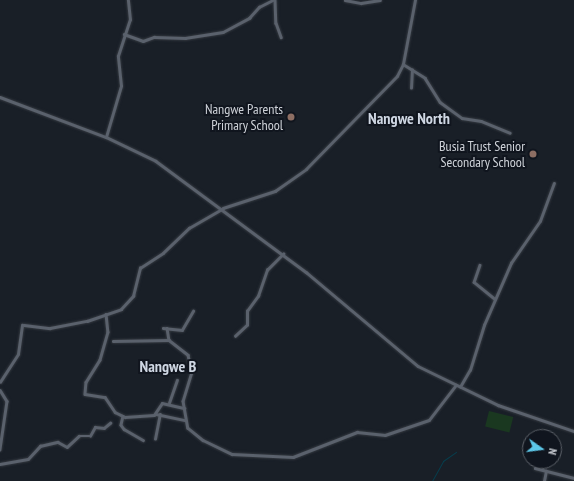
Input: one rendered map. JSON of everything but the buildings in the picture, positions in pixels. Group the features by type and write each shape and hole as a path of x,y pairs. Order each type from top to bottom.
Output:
{"street":[{"path":"106,137 121,86 118,56 130,16 128,0"},
{"path":"124,34 143,41 154,37 185,38 223,32 249,18 259,7 274,0 276,24 281,37"},
{"path":"344,0 380,0"},
{"path":"0,382 18,354 23,325 50,328 106,314 130,302 140,268 163,253 189,228 223,208 268,194 296,178 388,88 403,64 415,0"},
{"path":"403,64 425,78 440,102 462,118 481,121 510,133"},
{"path":"411,88 412,70"},
{"path":"0,97 106,137 159,163 223,208 333,293 404,356 456,385 498,405 574,431"},
{"path":"460,387 475,358 495,299 502,290 515,254 540,221 554,183"},
{"path":"235,336 247,325 247,311 258,296 267,270 283,254"},
{"path":"480,265 474,282 495,299"},
{"path":"163,328 182,330 193,311"},
{"path":"106,314 108,332 100,360 84,390 85,394 105,397 115,412 123,416 160,414 185,420"},
{"path":"167,328 169,340"},
{"path":"114,341 169,340 188,355 192,372 183,401 185,408 185,420 197,436 227,452 293,457 357,432 378,437 419,424 433,416 456,385"},
{"path":"169,403 177,380"},
{"path":"0,390 7,401 0,450"},
{"path":"156,414 160,405 169,403 185,408"},
{"path":"155,439 160,414"},
{"path":"123,416 121,425 124,429 143,440"},
{"path":"1,462 28,459 40,446 58,442 67,447 79,436 90,436 95,427 104,428 110,423"},
{"path":"539,469 574,478"},
{"path":"544,481 546,471"},
{"path":"570,477 573,481"}],"green space":[{"path":"489,411 513,417 509,433 485,427"}],"waterway":[{"path":"432,481 443,461 456,452"}],"place":[{"name":"Nangwe Parents Primary School","path":"291,117"},
{"name":"Busia Trust Senior Secondary School","path":"533,154"}],"district":[{"name":"Nangwe North","path":"409,118"},
{"name":"Nangwe B","path":"168,366"}]}
